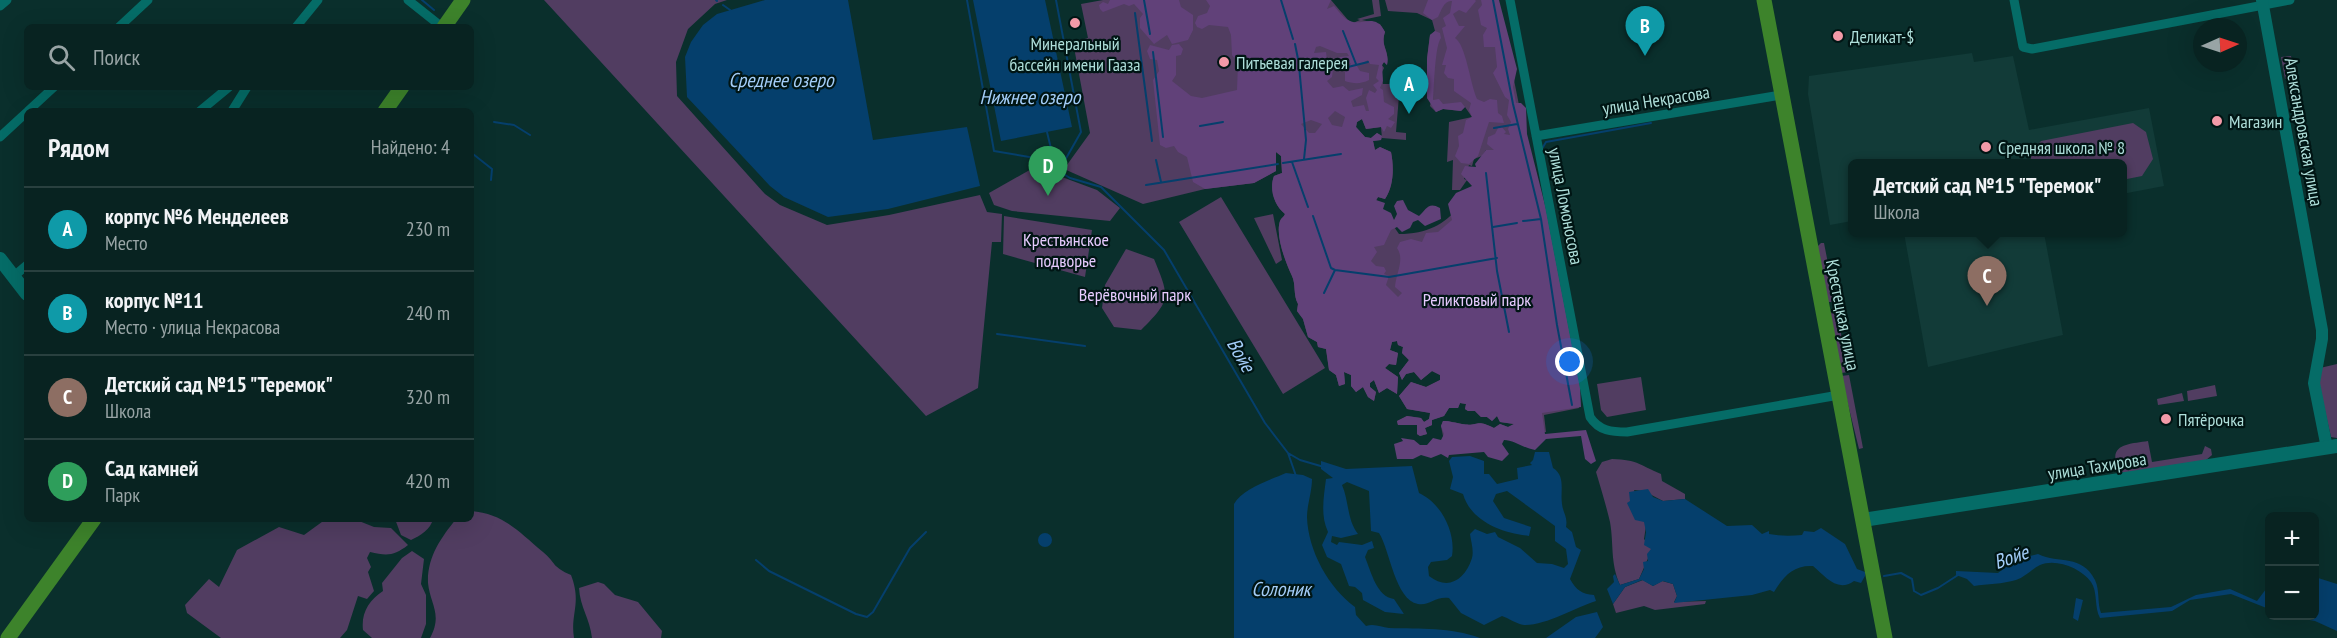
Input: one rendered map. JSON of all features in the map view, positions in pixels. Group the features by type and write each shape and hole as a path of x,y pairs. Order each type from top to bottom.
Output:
{"main road":[{"path":"445,24 463,0"},
{"name":"Крестецкая улица","path":"1764,0 1885,638"},
{"path":"387,108 400,90"},
{"path":"0,259 24,290"},
{"name":"улица Тахирова","path":"1863,520 2332,447"},
{"path":"8,638 92,522"}],"street":[{"path":"0,6 7,0"},
{"path":"122,24 148,0"},
{"path":"298,24 318,0"},
{"path":"408,0 439,24"},
{"name":"улица Ломоносова","path":"1510,0 1590,417 1594,424 1611,432 1627,432 1839,395"},
{"path":"2014,0 2023,47 2032,49 2263,2 2290,0"},
{"name":"Александровская улица","path":"2263,2 2322,330 2314,383 2332,447"},
{"path":"30,108 51,90"},
{"path":"204,108 225,90"},
{"path":"234,108 245,90"},
{"name":"улица Некрасова","path":"1536,136 1781,94"},
{"path":"0,136 24,114"},
{"path":"13,277 24,268"}],"shaded area":[{"name":"Средняя школа № 8","path":"1972,53 1974,62 2013,56 2029,130 2149,108 2164,186 2127,193 2127,159 1848,159 1848,222 1830,225 1808,94 1809,76"},
{"path":"1905,237 2045,237 2063,335 1928,367"}],"green space":[{"path":"544,0 727,0 715,4 688,29 676,62 677,96 765,194 780,205 827,225 889,215 980,195 987,212 1002,214 1001,242 992,242 978,388 926,416"},
{"name":"Реликтовый парк","path":"1103,0 1331,0 1353,23 1360,20 1357,19 1374,14 1372,0 1379,0 1381,16 1362,20 1380,24 1385,32 1384,41 1388,60 1387,65 1384,62 1382,65 1384,68 1381,74 1383,84 1400,84 1396,132 1406,133 1406,140 1382,137 1381,140 1373,141 1375,150 1380,147 1391,152 1393,164 1392,182 1388,194 1385,199 1378,197 1376,201 1399,234 1434,227 1447,219 1467,195 1493,150 1486,150 1482,156 1474,159 1464,179 1467,180 1460,190 1452,190 1453,160 1447,162 1449,122 1472,117 1465,107 1461,111 1443,109 1436,112 1430,106 1431,101 1427,98 1427,59 1430,35 1435,31 1432,20 1417,13 1388,11 1385,0 1498,0 1519,105 1546,213 1579,408 1544,415 1546,432 1443,436 1441,426 1443,421 1467,425 1480,423 1494,428 1500,424 1508,427 1514,424 1500,422 1497,416 1492,421 1487,417 1481,417 1475,411 1465,409 1466,404 1460,403 1458,408 1449,408 1444,416 1432,420 1432,425 1425,428 1427,434 1420,436 1417,434 1418,425 1398,425 1397,421 1407,416 1421,418 1424,422 1429,419 1431,413 1407,409 1399,396 1411,382 1426,387 1440,380 1440,375 1432,371 1421,380 1414,372 1406,374 1402,380 1399,373 1409,360 1402,353 1403,347 1398,345 1397,341 1392,342 1390,350 1398,353 1396,365 1389,364 1385,368 1398,377 1397,394 1387,388 1379,393 1374,380 1370,383 1370,387 1376,392 1374,401 1368,397 1363,387 1356,392 1351,386 1351,375 1344,372 1345,384 1339,386 1336,375 1329,370 1326,349 1318,347 1317,342 1308,337 1303,319 1297,311 1298,304 1293,279 1284,257 1279,234 1280,221 1285,214 1278,206 1272,191 1274,176 1282,173 1281,156 1276,152 1276,171 1254,183 1205,189 1143,204 1064,169 1090,133 1073,42 1088,38 1081,4","holes":["1362,119 1366,129 1381,127 1382,136 1377,133 1371,138 1365,137 1356,127 1357,122"]},
{"path":"1110,0 1179,0 1181,7 1193,15 1193,30 1188,40 1172,44 1167,35 1154,44 1140,28 1140,18 1143,14 1134,4 1129,6 1124,4 1103,12 1099,5 1103,2 1108,4"},
{"name":"Реликтовый парк","path":"1206,0 1331,0 1327,9 1334,6 1353,22 1377,22 1385,32 1384,41 1388,60 1387,65 1384,62 1382,65 1383,81 1380,88 1383,90 1384,102 1394,107 1394,114 1388,119 1395,122 1391,128 1387,126 1384,132 1381,127 1366,129 1362,119 1357,122 1356,127 1365,137 1371,138 1377,133 1382,136 1381,140 1373,141 1375,150 1380,147 1391,152 1392,182 1385,199 1378,197 1376,200 1385,203 1383,209 1391,213 1394,220 1397,214 1394,206 1397,201 1403,200 1408,210 1419,216 1430,206 1440,208 1441,219 1425,226 1418,220 1402,232 1397,227 1391,230 1384,245 1374,247 1377,252 1371,261 1376,266 1384,267 1386,271 1384,274 1389,276 1386,285 1398,297 1402,293 1395,287 1400,261 1397,248 1400,242 1411,239 1422,242 1426,233 1438,232 1452,220 1448,204 1456,193 1472,186 1461,174 1465,166 1476,167 1475,164 1486,150 1494,150 1487,144 1488,137 1495,134 1498,128 1501,126 1506,132 1504,134 1510,135 1508,129 1511,122 1507,115 1509,100 1505,97 1493,73 1497,67 1495,47 1484,47 1483,35 1487,28 1481,25 1478,10 1482,5 1481,0 1499,0 1517,69 1513,87 1516,103 1521,103 1526,108 1527,134 1546,209 1580,386 1581,407 1542,413 1545,434 1586,430 1596,461 1591,464 1585,459 1581,436 1546,439 1535,450 1504,440 1502,444 1509,454 1502,461 1488,457 1484,452 1449,455 1448,458 1441,454 1431,458 1421,455 1413,459 1397,459 1394,444 1403,441 1401,438 1414,440 1420,445 1427,445 1433,438 1441,440 1444,434 1441,426 1443,421 1467,425 1480,423 1494,428 1500,424 1508,427 1514,424 1500,422 1497,416 1492,421 1487,417 1481,417 1475,411 1465,409 1466,404 1460,403 1458,408 1449,408 1444,416 1432,420 1432,425 1425,428 1427,434 1420,436 1417,434 1417,425 1398,425 1397,421 1407,416 1421,418 1424,422 1429,419 1430,413 1407,409 1399,396 1411,382 1426,387 1440,380 1440,375 1432,371 1421,380 1414,372 1406,374 1402,380 1399,373 1409,360 1402,353 1403,347 1398,345 1397,341 1392,342 1390,350 1398,353 1396,365 1389,364 1385,368 1398,377 1397,394 1387,388 1379,393 1374,380 1370,383 1370,387 1376,392 1374,401 1368,397 1363,387 1356,392 1351,386 1351,375 1344,372 1345,384 1339,386 1336,375 1329,370 1326,349 1318,347 1317,342 1308,337 1303,319 1297,311 1298,304 1293,279 1284,257 1279,234 1280,221 1285,214 1278,206 1272,191 1274,176 1282,173 1281,156 1276,152 1276,171 1254,183 1205,189 1193,182 1187,157 1178,152 1174,146 1166,148 1160,145 1153,80 1159,71 1157,60 1150,59 1147,51 1150,45 1169,50 1172,45 1179,44 1183,49 1181,55 1176,56 1176,75 1172,81 1191,96 1202,98 1237,90 1238,63 1232,55 1231,35 1228,27 1209,25 1202,29 1195,23 1198,16 1207,13 1210,6","holes":["1320,46 1337,53 1347,53 1349,56 1340,57 1333,63 1327,60 1326,52 1314,53 1316,47","1368,60 1370,64 1379,65 1376,78 1379,81 1373,85 1377,90 1375,93 1369,90 1366,98 1369,111 1366,111 1364,105 1353,107 1351,101 1362,95 1363,88 1349,91 1343,86 1333,88 1327,81 1332,77 1333,70 1340,70 1351,63 1348,71 1345,71 1345,81 1357,83 1369,80 1369,73 1360,71 1357,66","1335,111 1345,117 1342,127 1332,125 1328,118","1311,120 1322,124 1315,133 1309,133 1301,124"]},
{"path":"1428,0 1476,1 1466,13 1459,10 1453,14 1459,26 1465,26 1455,38 1465,56 1477,99 1484,102 1490,99 1497,100 1498,113 1502,116 1504,123 1489,122 1478,156 1469,164 1461,163 1455,156 1459,146 1458,136 1463,133 1466,120 1472,117 1469,110 1471,103 1454,91 1454,79 1448,78 1444,73 1446,65 1442,65 1447,48 1442,28 1446,26 1443,18 1450,13 1452,1 1445,4 1438,17 1432,20 1423,13"},
{"path":"1435,31 1440,33 1441,38 1436,57 1433,100 1439,99 1443,104 1461,102 1465,107 1461,111 1443,109 1436,112 1427,98 1427,59 1430,35"},
{"path":"2291,56 2296,78 2285,79 2281,57"},
{"path":"2299,97 2304,123 2295,124 2290,98"},
{"path":"2133,123 2146,132 2153,159 2142,176 2127,179 2127,159 2031,159 2031,152 2041,141"},
{"path":"2307,124 2309,138 2299,143 2296,127"},
{"path":"1035,167 1097,190 1120,208 1110,221 1012,211 994,205 989,193"},
{"path":"1221,197 1325,368 1283,394 1179,222"},
{"path":"1273,214 1282,260 1276,264 1254,218"},
{"name":"Крестьянское подворье","path":"1004,216 1092,230 1085,277 1003,254"},
{"path":"1824,243 1835,299 1831,302 1828,302 1817,247"},
{"name":"Верёвочный парк","path":"1126,249 1154,259 1165,291 1163,305 1141,330 1114,327 1102,308 1105,285"},
{"path":"1836,310 1849,372 1841,373 1830,313"},
{"path":"2337,364 2337,438 2331,437 2320,389 2320,368"},
{"path":"1849,375 1863,448 1859,449 1841,376"},
{"path":"1641,377 1646,410 1607,417 1601,410 1597,384"},
{"path":"2215,385 2217,396 2188,401 2187,391"},
{"path":"2182,393 2184,401 2158,405 2157,399"},
{"path":"2148,441 2152,462 2202,454 2205,446 2211,449 2212,455 2206,460 2124,473 2120,471 2115,455 2117,450 2127,445"},
{"path":"1612,459 1634,462 1661,474 1662,481 1685,494 1685,499 1663,501 1644,491 1634,490 1646,526 1644,539 1652,549 1639,579 1620,585 1613,561 1610,522 1596,472 1602,462"},
{"path":"474,512 493,516 510,525 543,552 557,567 571,575 576,594 574,638 430,638 436,616 429,590 428,574 432,556 454,522 474,522"},
{"path":"322,522 362,522 374,527 391,528 408,545 390,554 370,552 367,558 371,567 368,572 374,591 367,599 358,596 347,630 340,638 221,638 187,613 185,605 209,579 219,587 237,550 279,527 304,535"},
{"path":"396,522 432,522 428,529 411,540 401,535"},
{"path":"412,551 424,559 421,584 426,595 426,624 421,638 372,638 363,630 363,618 367,608 383,591 382,583 402,558"},
{"path":"1643,580 1653,586 1662,581 1673,584 1677,596 1674,602 1706,601 1705,604 1655,610 1644,606 1616,613 1613,604 1625,587"},
{"path":"598,582 604,584 615,595 638,602 662,631 661,638 592,638 579,588"}],"water":[{"name":"Среднее озеро","path":"765,0 848,0 873,140 967,127 980,186 888,209 828,217 784,197 770,186 687,97 685,57 691,42 703,25 717,14"},
{"name":"Нижнее озеро","path":"973,0 1045,0 1072,127 1001,141"},
{"path":"1535,452 1549,452 1553,468 1560,475 1566,527 1572,532 1576,547 1581,550 1570,579 1580,591 1594,595 1596,601 1532,625 1524,625 1502,616 1484,625 1461,613 1449,598 1418,604 1404,594 1379,533 1371,531 1369,491 1347,482 1342,485 1352,523 1358,534 1341,538 1332,536 1331,542 1337,545 1339,542 1362,545 1372,541 1374,548 1368,550 1365,557 1372,576 1383,594 1394,599 1404,614 1385,612 1363,600 1362,593 1355,587 1349,586 1341,564 1327,557 1322,545 1328,532 1323,512 1326,479 1333,478 1321,469 1321,461 1346,469 1412,466 1419,493 1440,511 1452,537 1452,556 1447,560 1431,562 1428,567 1429,576 1436,580 1449,583 1465,572 1473,555 1470,534 1475,529 1487,534 1495,532 1498,537 1520,548 1537,563 1564,568 1568,564 1566,549 1555,541 1555,526 1507,491 1496,494 1493,501 1504,518 1531,527 1529,536 1499,529 1489,524 1473,512 1463,494 1450,489 1453,477 1449,461 1452,457 1470,456 1484,461 1484,474 1489,474 1497,484 1518,479 1517,468 1532,465 1530,463"},
{"name":"Солоник","path":"1286,473 1303,475 1312,479 1307,517 1311,543 1329,579 1355,607 1356,615 1366,626 1446,630 1480,638 1234,638 1234,504 1250,489"},
{"path":"1648,489 1653,497 1663,501 1685,499 1727,526 1752,525 1762,534 1769,531 1769,534 1773,535 1802,535 1804,531 1814,532 1821,528 1845,544 1857,569 1865,572 1865,576 1861,583 1854,581 1842,585 1832,582 1813,566 1806,566 1790,573 1774,592 1770,590 1752,595 1674,603 1677,596 1673,584 1663,581 1653,586 1642,580 1625,587 1613,604 1607,589 1614,582 1613,576 1615,574 1620,585 1639,579 1644,569 1643,562 1648,561 1647,554 1651,549 1644,545 1646,532 1644,522 1635,520 1627,503 1630,501 1629,492"},
{"path":"1042,533 1048,533 1052,540 1048,547 1042,547 1038,543 1038,537"},
{"path":"2038,554 2084,566 2097,584 2101,613 2171,607 2196,595 2230,589 2257,601 2265,590 2265,607 2231,594 2190,600 2172,611 2100,618 2095,590 2091,582 2081,572 2068,566 2046,563 2016,580 1974,586 1967,579 1956,575 1956,571 1998,573 2015,560"},
{"path":"2319,578 2337,584 2337,631 2309,620 2319,620"},
{"path":"2076,598 2083,600 2078,621 2073,618"},
{"path":"1597,612 1603,627 1595,638 1546,638 1576,617"}],"waterway":[{"path":"422,0 434,10"},
{"path":"967,0 994,151 1053,161"},
{"path":"1056,0 1081,132 1060,169"},
{"path":"1144,0 1150,34"},
{"path":"1281,0 1293,39"},
{"path":"1493,0 1513,104 1541,219 1572,405"},
{"path":"723,5 730,10"},
{"path":"1135,13 1152,141"},
{"path":"1343,31 1356,64"},
{"path":"1295,44 1298,59"},
{"path":"1153,52 1163,137"},
{"path":"1348,67 1368,62"},
{"path":"1299,66 1306,140 1304,159"},
{"path":"494,122 514,125 530,135"},
{"path":"1200,126 1223,122"},
{"path":"1543,147 1546,142 1651,123"},
{"path":"1494,128 1517,124"},
{"name":"Войе","path":"1047,132 1054,161 1062,173 1070,178 1101,187 1164,250 1265,423 1288,453 1296,476"},
{"path":"1283,163 1341,154"},
{"path":"474,155 492,169 491,180"},
{"path":"1156,160 1161,182"},
{"path":"1292,162 1308,207"},
{"path":"1146,185 1278,164"},
{"path":"1486,173 1497,271 1509,332"},
{"path":"1313,216 1331,268 1335,270 1389,277 1497,258"},
{"path":"1523,221 1541,219"},
{"path":"1493,227 1517,223"},
{"path":"1324,293 1335,270"},
{"path":"997,334 1085,346"},
{"path":"1288,453 1300,460 1324,467"},
{"path":"756,560 769,571 856,614 867,617 873,612 910,548 926,532"},
{"name":"Войе","path":"1884,576 1901,573 1912,579 1914,591 1921,595 1938,588 1958,575"}],"place":[{"name":"Минеральный бассейн имени Гааза","path":"1075,23"},
{"name":"Деликат-$","path":"1838,36"},
{"name":"корпус №11","path":"1645,56"},
{"name":"Питьевая галерея","path":"1224,62"},
{"name":"корпус №6 Менделеев","path":"1409,114"},
{"name":"Магазин","path":"2217,121"},
{"name":"Средняя школа № 8","path":"1986,147"},
{"name":"Сад камней","path":"1048,196"},
{"name":"Детский сад №15 \"Теремок\"","path":"1987,306"},
{"name":"Пятёрочка","path":"2166,419"}]}
